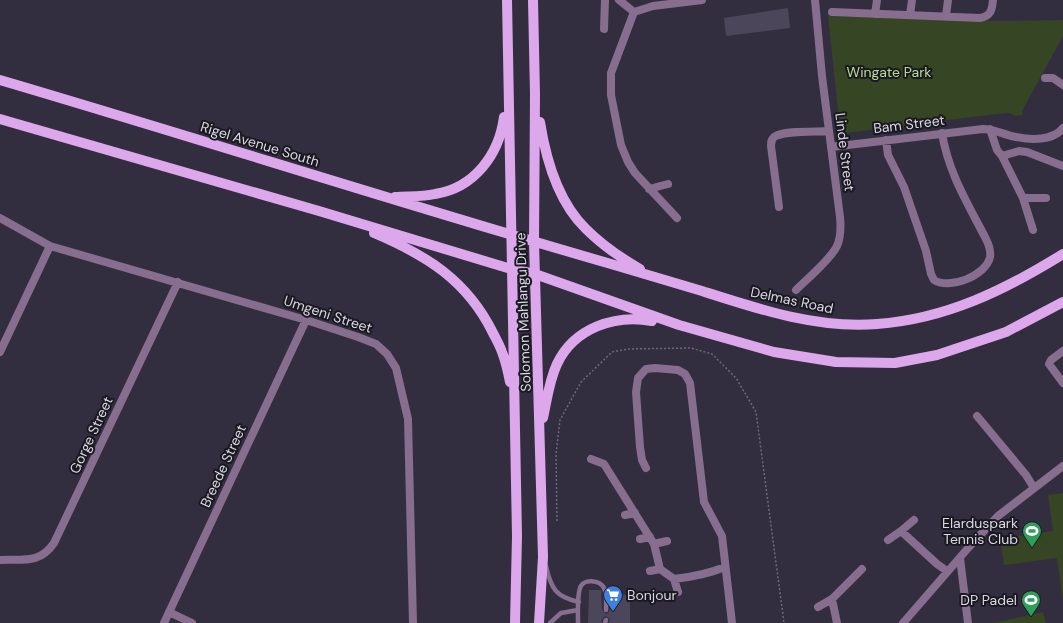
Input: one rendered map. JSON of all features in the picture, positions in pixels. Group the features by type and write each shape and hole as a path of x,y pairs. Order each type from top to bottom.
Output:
{"main road":[{"name":"Solomon Mahlangu Drive","path":"507,0 517,536 515,623"},
{"name":"Solomon Mahlangu Drive","path":"533,0 535,94 534,242 543,557 539,623"},
{"name":"Rigel Avenue South","path":"0,80 511,235"},
{"path":"385,197 436,194 465,184 471,179 487,164 497,146 503,126 508,86"},
{"path":"535,94 544,147 560,193 572,212 585,228 600,242 650,276"},
{"path":"0,119 535,274 679,325 774,352 836,362 895,362 937,355 1006,332 1063,302"},
{"path":"320,211 394,242 416,253 443,271 465,290 487,320 502,352 515,397"},
{"name":"Delmas Road","path":"511,235 756,308 807,320 838,324 875,324 916,319 972,303 1030,274 1063,254"},
{"path":"540,436 550,383 557,363 577,339 598,326 621,319 641,319 679,325"}],"street":[{"path":"604,30 605,0"},
{"path":"619,0 634,12"},
{"path":"634,12 653,6 702,0"},
{"name":"Linde Street","path":"796,290 832,254 837,246 839,238 840,217 822,76 815,0"},
{"path":"875,14 877,0"},
{"path":"910,15 912,0"},
{"path":"946,16 948,0"},
{"path":"832,12 980,18 986,16 992,10 993,0"},
{"path":"634,12 611,73 611,95 623,152 635,173 677,218"},
{"path":"1045,78 1053,78 1063,85"},
{"path":"990,129 1016,137 1038,139 1055,136 1063,128"},
{"path":"990,129 997,150 1002,156 1023,198 1034,230"},
{"name":"Bam Street","path":"831,147 942,133 990,129"},
{"path":"779,207 771,146 772,140 775,137 791,132 829,131"},
{"path":"886,140 888,155 904,187 926,251 931,274 934,280 942,283 954,283 968,280 978,273 988,262 990,251 986,239 955,179 944,148 942,133"},
{"path":"1002,156 1019,151 1027,152 1063,166"},
{"path":"649,189 668,184"},
{"path":"1023,198 1046,198"},
{"name":"Umgeni Street","path":"0,218 50,246 306,320 376,344 387,354 396,368 406,409 409,438 414,623"},
{"path":"0,352 50,246"},
{"name":"Gorge Street","path":"0,560 27,559 42,556 49,551 178,282"},
{"name":"Breede Street","path":"164,623 306,320"},
{"path":"1063,351 1051,360 1049,364 1063,383"},
{"path":"646,468 642,460 640,447 636,392 638,378 643,372 651,368 678,370 685,374 690,383 704,502 722,536 724,567 732,623"},
{"path":"977,416 1026,475 1034,488"},
{"path":"591,459 604,464 652,540 660,569 674,579 678,592"},
{"path":"903,623 947,571 998,516 1063,466"},
{"path":"625,515 635,513"},
{"path":"888,540 914,520"},
{"path":"901,531 937,564 947,571"},
{"path":"640,539 667,541"},
{"path":"960,558 968,623"},
{"path":"674,579 711,573 724,567"},
{"path":"650,571 660,569"},
{"path":"818,607 832,599 862,569"},
{"path":"832,599 837,623"},
{"path":"169,612 192,623"}],"lane":[{"path":"543,557 554,589 559,595 579,602"},
{"path":"578,623 580,589 582,584 591,581 598,582 603,587 605,593 606,610"},
{"path":"550,623 560,613 578,610"}],"path":[{"path":"557,521 556,454 560,420 581,382 612,352 628,349 691,348 712,354 736,378 756,412 784,623"}],"green space":[{"name":"Wingate Park","path":"828,16 1000,21 1063,20 1063,36 1022,111 1023,115 1015,116 1010,113 996,114 846,133 842,132 840,129"},
{"name":"Elarduspark Tennis Club","path":"1063,493 1063,601 1057,558 1004,565 1000,539 1053,531 1048,495"},
{"name":"DP Padel","path":"1043,612 1046,623 993,623"}],"building":[{"path":"788,8 790,28 726,36 724,18"},
{"path":"589,590 601,590 602,610 606,614 610,610 609,590 617,591 617,594 627,595 627,602 630,602 630,623 609,623 610,619 606,616 603,618 601,623 588,623"}],"place":[{"name":"Elarduspark Tennis Club","path":"1032,548"},
{"name":"Bonjour","path":"613,612"},
{"name":"DP Padel","path":"1031,617"}]}
